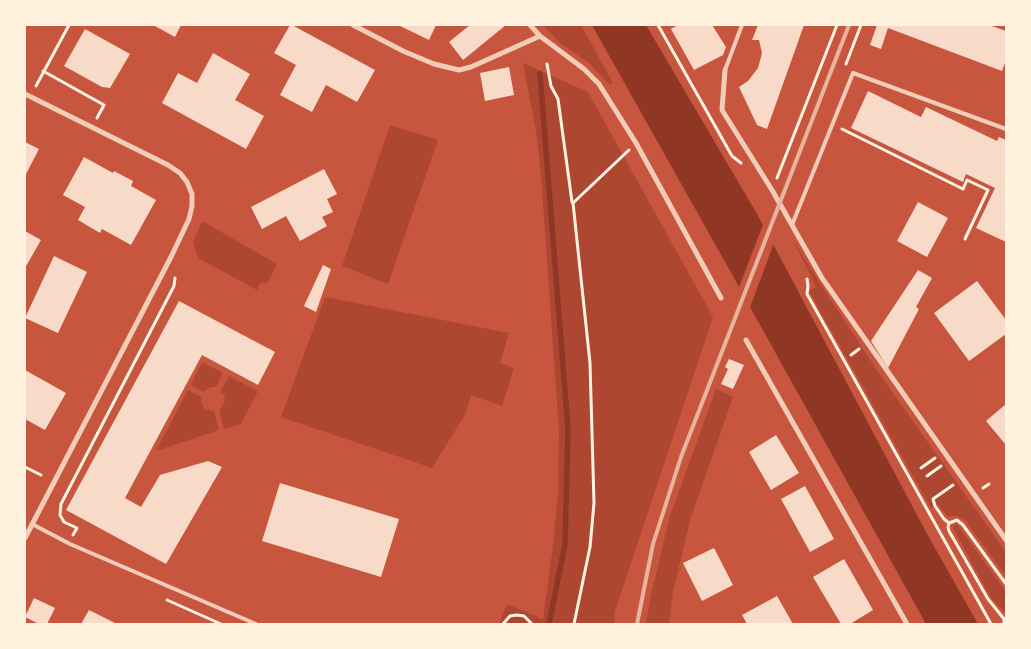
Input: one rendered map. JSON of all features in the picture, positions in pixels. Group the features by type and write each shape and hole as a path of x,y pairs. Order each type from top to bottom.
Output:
{"street":[{"path":"354,25 403,51 434,64 459,70 471,67 540,36"},
{"path":"530,25 540,36 584,69 599,84 636,143 721,298"},
{"path":"725,70 722,110 772,190 822,278 1006,540"},
{"path":"25,94 168,165 180,173 187,182 192,194 189,219 171,257 25,538"},
{"path":"746,340 907,624"}],"lane":[{"path":"725,70 742,25"},
{"path":"792,225 853,73 1006,130"},
{"path":"32,524 70,544 256,624"}],"path":[{"path":"36,85 69,25"},
{"path":"772,190 837,25"},
{"path":"547,64 551,86 558,99 590,363 594,503 590,547 574,624"},
{"path":"44,71 104,104 94,121"},
{"path":"833,124 963,188 967,180 973,180 988,190 965,239"},
{"path":"572,203 636,143"},
{"path":"804,271 809,283 807,294 991,624"},
{"path":"76,528 64,522 60,515 61,504 174,286 174,272"},
{"path":"851,355 859,349 864,356"},
{"path":"930,450 945,471"},
{"path":"921,468 936,458"},
{"path":"927,476 941,466"},
{"path":"25,467 41,475"},
{"path":"949,523 935,506 933,499 953,485 953,482"},
{"path":"949,523 956,520 963,525 1006,584"},
{"path":"949,523 949,531 988,599 1004,619 1004,624"},
{"path":"503,624 510,616 517,615 524,616 532,624"}],"shaded area":[{"path":"543,25 581,25 613,83 610,85 589,63 560,43"},
{"path":"592,25 646,25 757,214 926,532 978,624 926,624"},
{"path":"523,63 588,92 713,317 615,611 614,624 499,624 507,604 543,619 558,493 559,430 541,175 536,131"},
{"path":"390,125 438,140 388,284 342,266"},
{"path":"204,222 277,264 267,284 261,282 257,290 200,259 193,242 201,223"},
{"path":"793,240 880,375 1006,552 1006,576 965,520 956,516 947,516 938,504 931,508 809,291 816,287"},
{"path":"325,297 509,333 500,363 514,368 502,406 471,395 466,413 432,468 281,417"},
{"path":"202,362 223,373 216,387 211,387 203,392 191,385"},
{"path":"229,376 258,391 241,424 224,429 219,410 225,400 224,395 220,392"},
{"path":"716,389 733,397 690,520 673,592 669,624 646,624 670,516"},
{"path":"188,390 202,397 201,402 205,409 214,411 219,430 156,451"},
{"path":"957,524 1006,592 1006,613 991,598 953,528"}],"pier":[{"path":"764,222 774,243 749,310 738,290"}],"building":[{"path":"153,25 181,25 175,37"},
{"path":"290,25 375,70 357,102 326,85 312,112 280,95 296,65 274,53"},
{"path":"398,25 436,25 429,40"},
{"path":"470,25 506,25 463,60 449,42"},
{"path":"678,25 712,25 726,47 723,55 694,70 671,29"},
{"path":"758,25 804,25 767,129 757,125 739,87 748,81 758,68 762,53 759,40 752,40"},
{"path":"877,25 989,25 1006,31 1006,60 1002,71 888,28 881,49 870,45"},
{"path":"85,29 130,54 110,88 102,87 64,66"},
{"path":"213,53 250,74 235,100 264,116 246,149 162,103 178,73 197,83"},
{"path":"509,67 514,95 485,101 480,73"},
{"path":"868,91 921,117 926,107 997,141 999,137 1006,140 1006,242 976,228 995,188 966,174 963,182 851,128"},
{"path":"25,142 39,149 25,176"},
{"path":"84,157 113,173 114,171 133,181 131,186 156,200 131,245 102,229 100,233 78,220 85,207 63,195"},
{"path":"324,169 337,194 327,199 333,212 322,217 327,226 300,241 286,216 262,229 251,207"},
{"path":"918,202 948,218 927,257 897,241"},
{"path":"25,231 41,240 25,268"},
{"path":"54,256 87,272 58,333 25,318"},
{"path":"323,265 331,269 316,312 304,306"},
{"path":"918,270 932,278 916,307 919,309 888,368 871,341"},
{"path":"977,281 1006,320 1006,334 969,361 934,313"},
{"path":"179,301 275,352 258,385 202,355 125,498 141,507 160,475 208,461 222,467 166,564 66,510"},
{"path":"729,359 744,365 733,389 721,384 728,369 725,367"},
{"path":"25,370 66,393 45,430 25,419"},
{"path":"1006,404 1006,445 986,421"},
{"path":"776,435 799,473 771,490 749,452"},
{"path":"280,483 399,519 381,577 262,541"},
{"path":"805,486 834,539 810,552 781,499"},
{"path":"714,548 733,585 702,601 683,563"},
{"path":"844,559 873,610 850,624 841,624 813,577"},
{"path":"777,596 793,624 747,624 742,615"},
{"path":"34,598 55,608 47,624 39,624 25,617"},
{"path":"89,610 117,624 81,624"}],"waterway":[{"path":"540,74 568,429 565,544 549,624"}],"railway":[{"path":"637,624 653,544 681,457 849,25"}]}
